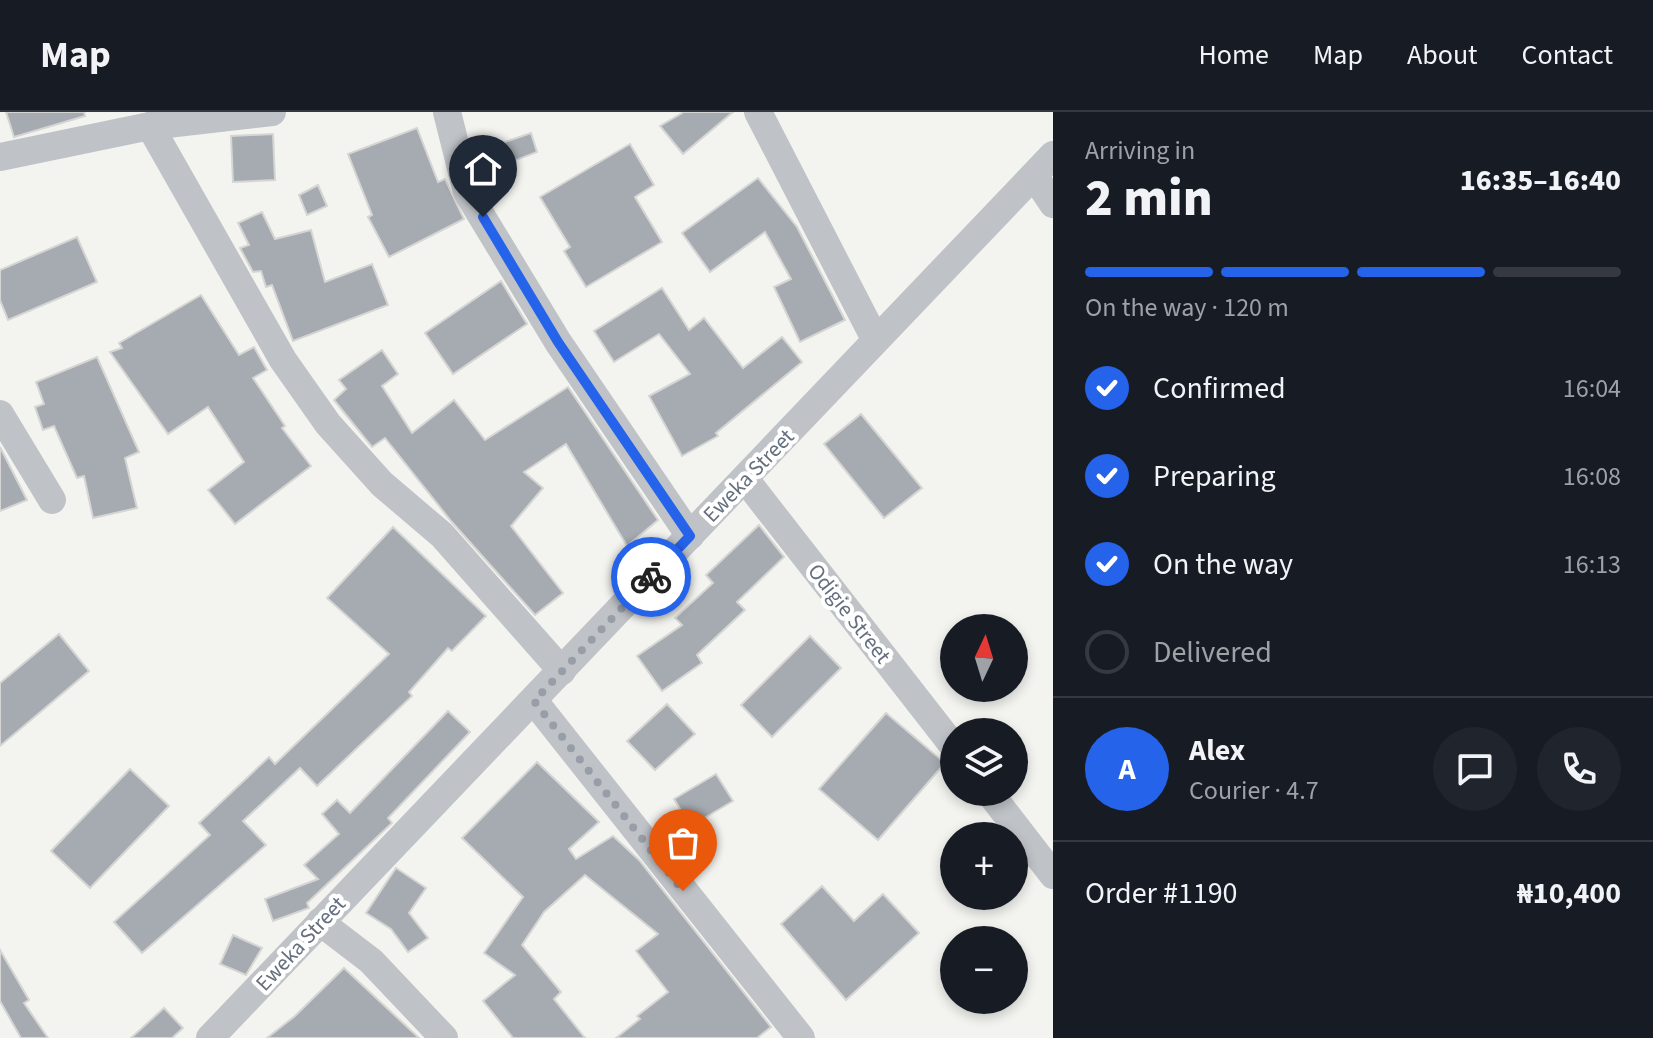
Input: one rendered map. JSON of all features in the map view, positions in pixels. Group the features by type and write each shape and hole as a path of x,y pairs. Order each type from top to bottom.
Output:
{"street":[{"path":"0,157 150,126 272,112"},
{"path":"447,112 467,192 558,342 690,536"},
{"path":"758,112 875,339"},
{"path":"150,126 268,335 328,424 382,484 442,535 562,671"},
{"name":"Eweka Street","path":"210,1038 1053,155"},
{"path":"1035,177 1053,204"},
{"path":"0,414 52,500"},
{"name":"Odigie Street","path":"745,479 940,729"},
{"path":"534,701 801,1038"},
{"path":"1000,806 1053,875"},
{"path":"320,922 371,961 444,1038"}],"building":[{"path":"6,112 84,112 85,116 14,137"},
{"path":"684,112 733,112 683,154 660,126"},
{"path":"417,128 438,182 445,179 464,219 389,257 368,217 372,215 348,154"},
{"path":"531,133 537,152 506,164 499,144"},
{"path":"273,134 275,180 233,182 231,136"},
{"path":"630,144 654,185 635,197 662,242 586,287 564,251 570,247 540,197"},
{"path":"758,178 797,227 845,320 800,342 774,287 791,279 765,232 710,272 682,233"},
{"path":"318,185 327,206 307,215 299,195"},
{"path":"262,212 275,239 311,230 325,282 372,264 388,305 293,341 272,285 266,287 261,271 253,272 240,248 249,245 238,223"},
{"path":"77,237 97,282 8,320 0,300 0,270"},
{"path":"501,281 527,324 453,374 425,333"},
{"path":"662,288 689,330 704,318 743,368 782,337 802,362 716,433 718,436 682,456 649,396 690,374 659,334 614,362 594,331"},
{"path":"201,295 239,355 254,347 267,370 253,378 285,426 282,428 311,466 235,524 208,490 244,462 208,407 168,434 110,352 122,348 119,343"},
{"path":"382,350 398,374 382,386 412,433 454,400 485,440 568,387 658,520 627,546 566,444 524,472 543,488 511,526 563,593 535,615 451,521 385,438 372,447 334,400 346,389 339,380"},
{"path":"97,357 139,452 125,458 137,508 93,518 84,476 77,478 54,426 43,430 35,407 44,404 36,382"},
{"path":"861,414 922,488 884,518 824,444"},
{"path":"0,447 27,500 0,511"},
{"path":"759,525 784,557 737,602 745,610 697,655 702,663 662,691 637,656 682,625 675,618 713,583 706,575"},
{"path":"393,527 486,616 452,651 448,648 409,692 412,696 317,786 300,768 243,821 266,845 142,953 114,922 210,835 199,823 269,757 275,764 389,654 327,598"},
{"path":"59,634 89,671 0,746 0,683"},
{"path":"810,636 841,668 772,737 741,705"},
{"path":"667,704 695,734 655,770 627,741"},
{"path":"448,711 470,732 388,818 392,823 307,903 309,908 273,921 265,899 318,879 304,865 339,834 322,814 337,800 350,813"},
{"path":"886,713 940,759 940,769 878,840 819,789"},
{"path":"537,762 599,822 569,849 576,859 613,836 639,860 771,1027 757,1038 616,1038 640,1019 637,1016 668,992 636,951 658,934 585,875 544,912 522,945 561,992 554,999 585,1038 513,1038 483,1001 515,975 484,953 523,897 462,838"},
{"path":"130,769 169,806 90,888 51,851"},
{"path":"716,774 733,801 691,826 674,799"},
{"path":"396,868 426,888 409,913 428,938 408,952 391,929 366,913"},
{"path":"822,886 854,921 883,894 919,933 846,1000 781,924"},
{"path":"233,935 262,948 246,975 220,964"},
{"path":"0,950 29,1000 24,1003 48,1038 21,1038 0,1001"},
{"path":"344,968 419,1038 267,1038 295,1016"},
{"path":"164,1008 183,1028 172,1038 131,1038"}],"way so far":[{"path":"651,577 534,701 683,891"}],"route":[{"path":"483,217 558,342 690,536 651,577"}]}
